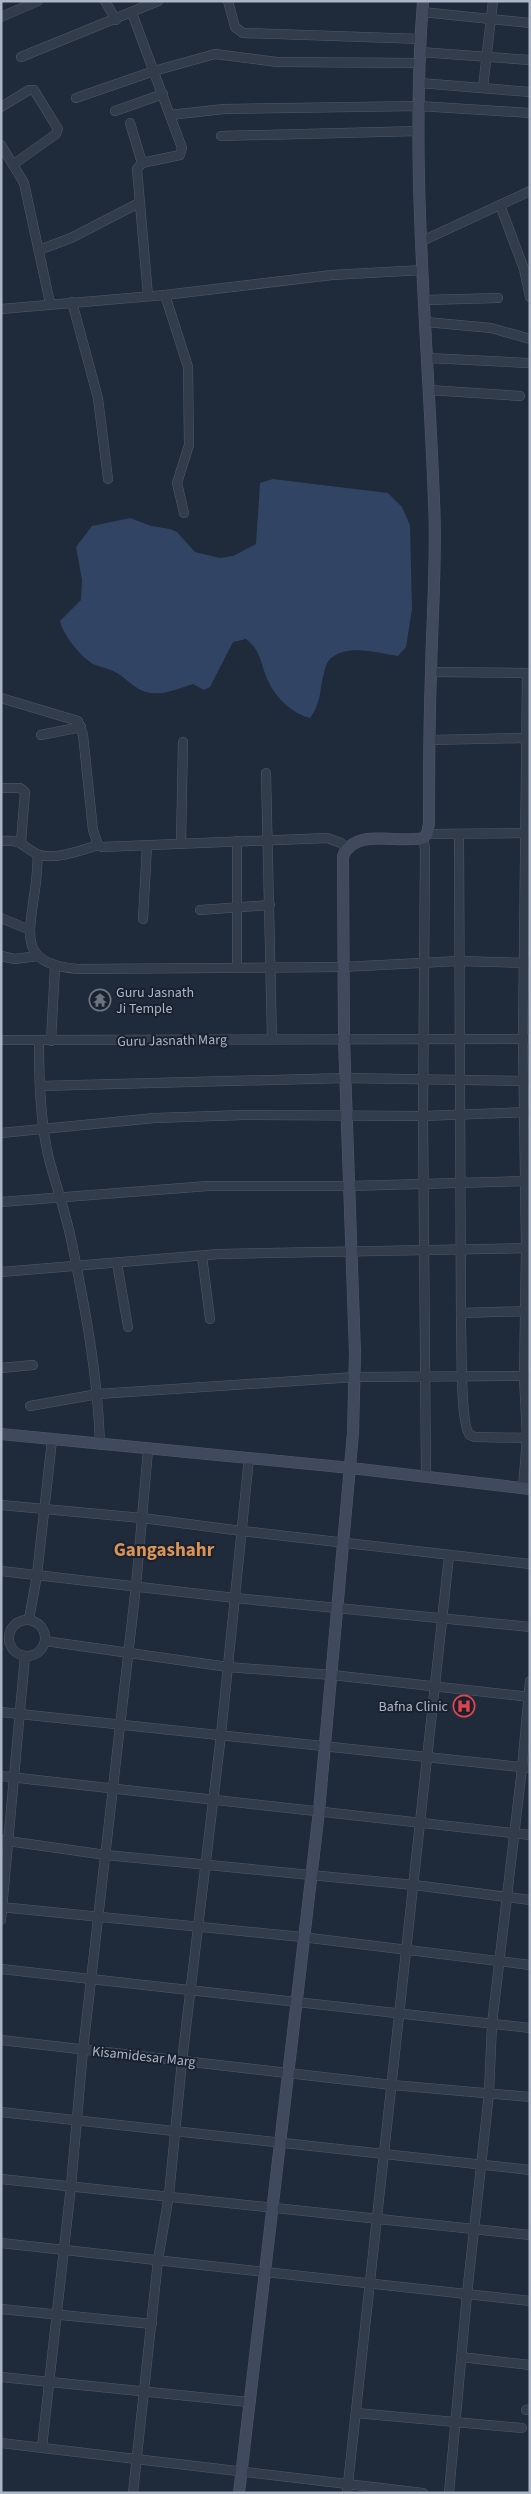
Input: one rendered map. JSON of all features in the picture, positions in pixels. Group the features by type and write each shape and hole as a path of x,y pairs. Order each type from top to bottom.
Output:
{"street":[{"path":"1,17 38,1"},
{"path":"106,1 116,20"},
{"path":"21,57 116,20 158,1"},
{"path":"228,1 235,27 243,34 421,39"},
{"path":"483,88 493,1"},
{"path":"426,1477 427,1377 424,1250 423,965 425,836 429,823 431,672 436,575 428,358 420,242 419,106 423,7 492,20 530,23"},
{"path":"132,13 163,94 182,152 177,156 142,164 137,169 148,296"},
{"path":"76,98 154,71 215,54 278,62 487,56 530,60"},
{"path":"420,83 530,92"},
{"path":"1,107 29,90 34,90 58,128 56,134 14,164"},
{"path":"115,110 163,94"},
{"path":"170,115 224,109 419,106 530,113"},
{"path":"130,123 142,164"},
{"path":"222,136 419,131"},
{"path":"1,145 20,174 29,200 50,303"},
{"path":"420,242 530,191"},
{"path":"39,250 71,238 139,203"},
{"path":"500,204 524,269 530,297"},
{"path":"1,309 50,303 165,295 332,275 423,270"},
{"path":"165,295 188,367 189,445 177,483 184,513"},
{"path":"425,300 498,298"},
{"path":"72,302 98,398 108,479"},
{"path":"426,322 491,328 530,339"},
{"path":"428,358 528,363"},
{"path":"429,390 520,396"},
{"path":"1,1434 148,1450 351,1468 526,1489 528,1438 526,1039 528,769 526,738 528,673 431,672"},
{"path":"1,698 38,711 73,719 81,727 93,830 98,845"},
{"path":"41,735 81,727"},
{"path":"430,740 526,738"},
{"path":"182,843 183,742"},
{"path":"266,772 272,1039"},
{"path":"1,788 20,788 25,792 21,842"},
{"path":"239,2493 302,1937 319,1812 351,1468 355,1377 342,967 342,866 346,848 361,840 459,834 527,833"},
{"path":"459,834 460,1249 462,1377 465,1427 470,1435 528,1438"},
{"path":"1,841 21,842 38,854 70,854 98,845 108,848 182,843 327,838 341,843 346,848"},
{"path":"237,968 239,907 238,841"},
{"path":"143,919 146,846"},
{"path":"38,854 30,930 34,951 38,956 55,967 78,970 342,967 423,965 459,961 527,963"},
{"path":"200,910 270,905"},
{"path":"1,918 30,930"},
{"path":"1,956 15,959 38,956"},
{"path":"51,1041 55,967"},
{"name":"Guru Jasnath Marg","path":"1,1040 526,1039"},
{"path":"39,1041 40,1086 44,1129 48,1154 62,1196 76,1265 98,1394 100,1445"},
{"path":"40,1086 345,1078 526,1081"},
{"path":"1,1133 155,1118 346,1115 460,1116 526,1112"},
{"path":"1,1202 208,1186 424,1185 527,1181"},
{"path":"1,1272 202,1256 528,1248"},
{"path":"202,1256 210,1320"},
{"path":"117,1263 128,1327"},
{"path":"461,1314 527,1312"},
{"path":"1,1368 33,1366"},
{"path":"30,1406 98,1394 355,1377 527,1376"},
{"path":"28,1619 37,1575 52,1440"},
{"path":"42,2447 62,2250 78,2120 83,2050 136,1586 148,1450"},
{"path":"133,2493 158,2260 169,2195 182,2061 221,1734 249,1458"},
{"path":"1,1505 142,1518 449,1556 530,1564"},
{"path":"348,2488 449,1556"},
{"path":"1,1571 235,1598 530,1627"},
{"path":"28,1619 40,1624 45,1635 45,1641 38,1653 25,1656 12,1649 5,1634 16,1623 28,1619"},
{"path":"45,1641 228,1667 332,1675 529,1697"},
{"path":"1,1920 5,1840 14,1777 25,1656"},
{"path":"450,2493 467,2294 476,2229 489,2093 492,2024 498,1961 526,1768 530,1681"},
{"path":"1,1712 120,1723 427,1759 526,1768"},
{"path":"1,1776 530,1835"},
{"path":"5,1840 106,1855 414,1885 530,1900"},
{"path":"2,1907 302,1937 530,1965"},
{"path":"1,1969 530,2028"},
{"name":"Kisamidesar Marg","path":"1,2040 392,2084 530,2097"},
{"path":"1,2112 530,2170"},
{"path":"1,2179 169,2195 530,2235"},
{"path":"1,2243 530,2301"},
{"path":"1,2309 152,2324"},
{"path":"461,2358 530,2365"},
{"path":"1,2378 145,2390 248,2402"},
{"path":"356,2413 522,2428"},
{"path":"1,2443 241,2471 348,2488 423,2493"}],"water":[{"path":"273,479 388,493 402,507 410,525 412,609 406,647 398,656 363,650 345,651 337,654 327,664 320,696 310,718 289,708 273,690 257,651 246,639 233,642 210,687 204,690 193,684 172,691 151,693 140,690 109,669 93,664 68,639 60,621 81,600 82,580 76,547 92,526 130,518 151,526 177,532 195,552 220,558 233,556 256,544 260,483"}],"place":[{"name":"Guru Jasnath Ji Temple","path":"100,1000"},
{"name":"Bafna Clinic","path":"464,1706"}],"district":[{"name":"Gangashahr","path":"164,1549"}]}
